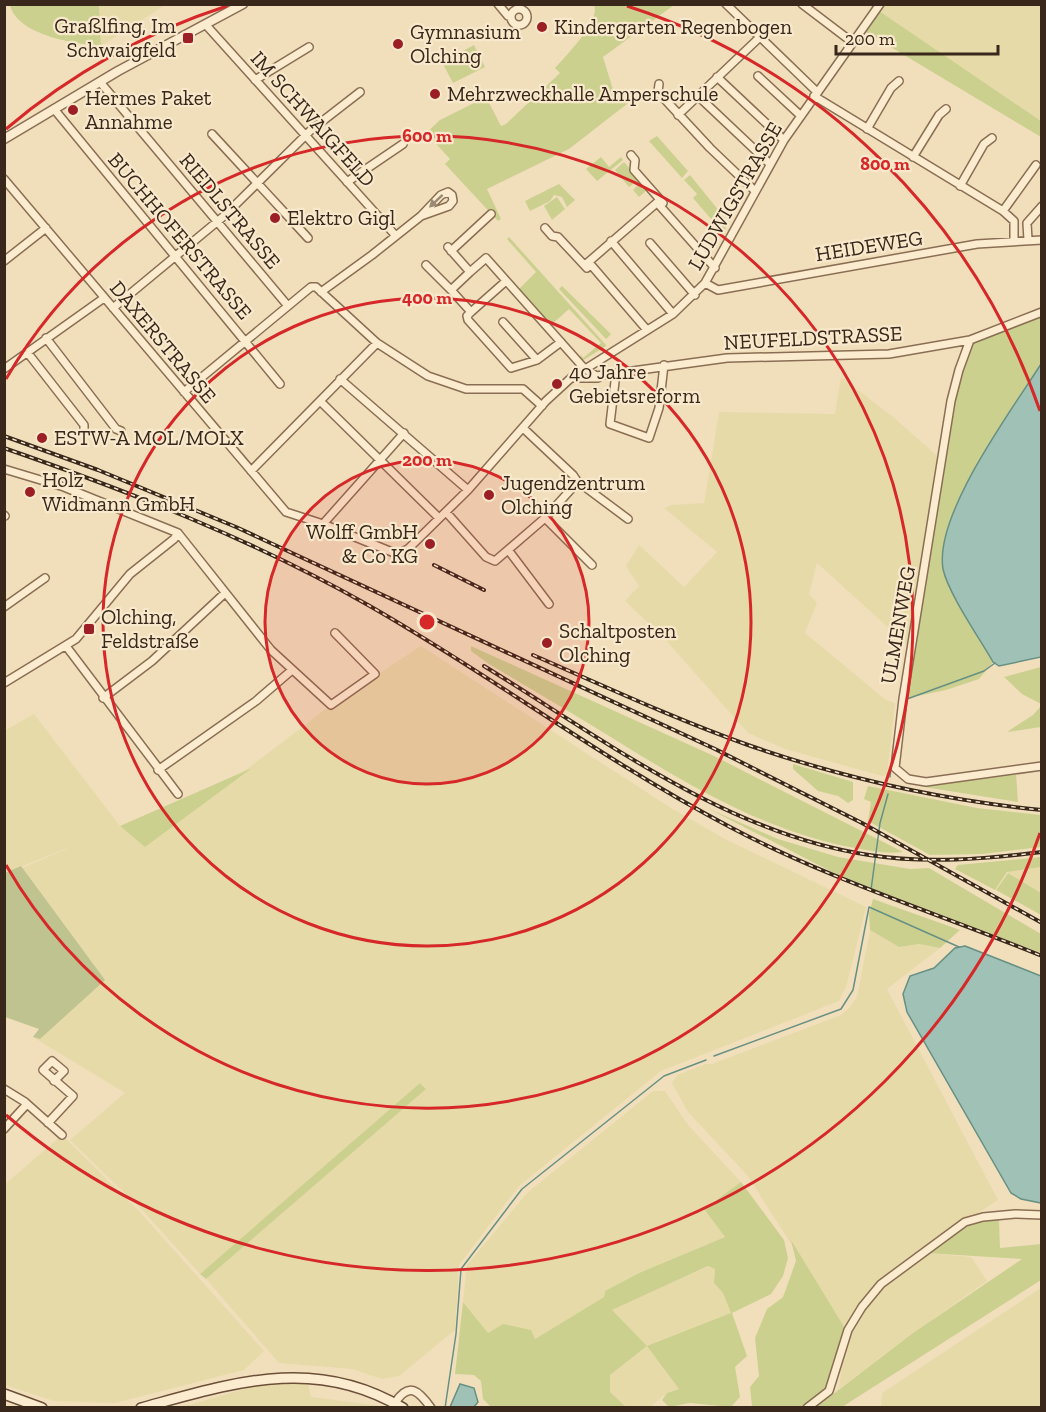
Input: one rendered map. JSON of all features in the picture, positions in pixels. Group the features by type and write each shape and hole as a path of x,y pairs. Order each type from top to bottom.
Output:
{"main road":[{"path":"141,1407 242,1381 284,1376 309,1377 347,1384 399,1405"},
{"path":"4,1394 42,1407"}],"street":[{"path":"4,139 100,82 243,4"},
{"path":"498,4 511,16"},
{"path":"726,4 816,94 867,129 1003,211 1014,221 1014,241"},
{"path":"802,4 852,42"},
{"name":"LUDWIGSTRASSE","path":"403,552 468,490 542,406 571,378 673,314 705,283 784,140 880,4"},
{"name":"IM SCHWAIGFELD","path":"206,25 396,236"},
{"path":"678,116 760,37"},
{"path":"255,80 309,46"},
{"path":"717,76 784,140"},
{"path":"758,76 801,116"},
{"path":"867,129 891,88 899,81"},
{"name":"RIEDLSTRASSE","path":"100,82 288,306"},
{"path":"659,84 658,93 678,116 755,191"},
{"path":"113,308 217,222 259,184 306,136 360,92"},
{"path":"698,96 770,164"},
{"name":"BUCHHOFERSTRASSE","path":"54,109 280,384"},
{"path":"913,157 939,115 946,109"},
{"path":"212,134 308,238"},
{"path":"960,186 984,144 992,138"},
{"path":"347,182 403,144"},
{"path":"631,155 635,160 634,170 661,200"},
{"path":"1003,211 1036,165"},
{"name":"DAXERSTRASSE","path":"4,179 285,512 323,524 392,552 403,552"},
{"path":"661,200 660,206 715,268"},
{"path":"586,266 611,241 661,200"},
{"path":"1028,240 1027,224 1041,206"},
{"path":"470,272 450,249 491,214"},
{"path":"319,290 421,216"},
{"path":"4,261 46,228"},
{"path":"545,228 552,236 558,237 595,277 600,277 647,330"},
{"name":"HEIDEWEG","path":"705,283 718,290 977,244 1041,240"},
{"path":"611,241 673,314"},
{"path":"650,243 694,295"},
{"path":"451,290 486,258 584,368"},
{"path":"426,264 471,312"},
{"path":"506,281 471,312 468,320 511,368 537,360 561,342"},
{"path":"184,392 311,287 319,290 376,343 406,363 444,383 481,391 523,389 542,406"},
{"path":"4,369 104,298"},
{"name":"NEUFELDSTRASSE","path":"584,368 591,374 606,375 664,365 727,358 889,354 970,340 1041,312"},
{"path":"503,322 537,360"},
{"path":"46,338 116,429 121,430"},
{"name":"ULMENWEG","path":"970,340 951,401 903,699 895,768 908,779 926,782 1041,766"},
{"path":"251,471 321,402 376,343"},
{"path":"27,352 84,425 84,431"},
{"path":"616,373 610,424 649,438 659,408 664,365"},
{"path":"571,378 594,379 606,375"},
{"path":"340,380 468,490"},
{"path":"321,402 439,518"},
{"path":"523,428 577,481 628,519"},
{"path":"323,524 404,433"},
{"path":"4,469 64,487 178,533 271,650 331,705 375,674 335,633"},
{"path":"446,512 490,561 495,561 545,518 577,481"},
{"path":"545,518 592,565"},
{"path":"4,683 66,646 90,625 130,574 174,539 178,533"},
{"path":"509,551 549,604"},
{"path":"4,607 45,578"},
{"path":"103,698 152,661 225,593"},
{"path":"66,646 103,698 178,794"},
{"path":"158,770 256,700 292,670"},
{"path":"48,1123 73,1096 54,1081"},
{"path":"4,1089 27,1104 62,1136"},
{"path":"4,1129 27,1104"},
{"path":"807,1407 829,1391 848,1330 862,1307 881,1284 965,1222 983,1217 1015,1214 1041,1215"},
{"path":"399,1405 405,1392 413,1390 422,1394 431,1407"}],"shaded area":[{"path":"885,4 1041,5 1041,121 886,17 879,11"},
{"path":"99,5 165,5 101,46"},
{"path":"841,377 893,417 942,460 912,649 817,563 809,594 817,603 805,633 886,700 895,703 887,775 882,776 785,749 748,733 663,637 625,601 639,586 626,566 639,545 684,587 717,552 664,508 672,505 704,503 719,412 835,414"},
{"path":"421,646 671,808 725,839 866,907 846,987 839,1001 661,1071 519,1186 459,1265 455,1330 399,1376 382,1379 352,1369 279,1363 206,1279 426,1088 420,1083 200,1274 144,1212 70,1140 125,1093 33,1037 40,1039 104,979 22,868 80,843 5,873 4,731 34,714 120,826 145,847 331,705"},
{"path":"1041,867 1041,893 1007,872"},
{"path":"870,930 899,947 919,944 940,948 887,989 998,1200 922,1250 879,1282 846,1330 747,1175 688,1112 672,1083 677,1075 841,1015 857,997"},
{"path":"653,1091 665,1091 688,1125 741,1182 704,1209 725,1237 639,1273 605,1291 604,1297 535,1339 488,1333 463,1302 467,1265 527,1193"},
{"path":"62,1135 139,1211 264,1351 244,1370 115,1403 54,1401 5,1385 4,1185"},
{"path":"926,1253 971,1257 987,1281 839,1389 843,1354 851,1331 864,1308 883,1287"},
{"path":"709,1266 715,1269 714,1283 723,1293 731,1312 674,1382 679,1389 667,1393 650,1407 626,1407 610,1392 610,1375 647,1346 611,1310"},
{"path":"1041,1288 1041,1407 881,1407 882,1393"},
{"path":"308,1383 311,1397 389,1407 178,1408 262,1384"}],"green space":[{"path":"10,5 99,5 101,46 63,40 35,31 15,15"},
{"path":"594,5 674,5 603,57 614,93 632,100 569,149 487,189 501,219 498,221 445,164 450,159 426,133 440,120 486,97 501,126 506,124 560,73 555,68 588,28 595,12"},
{"path":"879,11 1041,121 1041,137 864,31"},
{"path":"474,45 485,67 453,83 442,62"},
{"path":"657,136 688,171 682,178 649,141"},
{"path":"601,157 609,167 621,157 623,160 597,181 586,169"},
{"path":"624,162 648,189 639,197 633,190 638,185 636,182 629,187 615,170"},
{"path":"690,175 728,222 723,233 693,198 697,194 684,180"},
{"path":"559,184 575,200 567,207 562,197 554,195 550,201 530,211 525,201"},
{"path":"557,197 565,209 552,220 544,206"},
{"path":"509,237 606,346 582,361 579,359 581,355 583,358 601,343 569,309 550,326 518,290 536,272 507,239"},
{"path":"562,286 611,334 606,339 559,289"},
{"path":"1041,312 1041,364 1003,423 949,523 943,557 943,571 993,662 979,679 946,690 903,699 951,401 970,340"},
{"path":"471,646 714,756 903,852 874,851 812,838 724,803 489,664 471,651"},
{"path":"1041,667 1041,704 1022,694 1004,677"},
{"path":"1041,706 1041,727 1007,732 1033,715"},
{"path":"793,764 853,782 853,800 848,803 838,796 818,791 793,769"},
{"path":"252,768 145,847 120,826"},
{"path":"1016,773 1018,802 924,787 925,784"},
{"path":"868,786 977,808 1041,815 1041,847 982,854 930,855 868,821 871,802 864,799"},
{"path":"707,808 778,839 838,857 910,869 929,868 1041,934 1041,953 840,876"},
{"path":"1041,857 1041,867 1007,872 995,890 955,869 958,865"},
{"path":"21,866 105,980 40,1039 33,1037 39,1029 5,1017 5,873"},
{"path":"1008,873 1041,893 1041,915 996,890"},
{"path":"873,899 960,930 940,948 919,944 899,947 870,930 869,914"},
{"path":"420,1083 426,1089 206,1279 200,1274"},
{"path":"741,1182 784,1240 788,1258 783,1276 771,1294 732,1313 747,1356 735,1367 740,1397 731,1407 690,1403 669,1407 662,1400 667,1393 679,1389 647,1346 610,1375 610,1392 626,1407 491,1407 483,1399 481,1381 474,1375 455,1374 463,1302 488,1333 503,1324 531,1330 535,1339 604,1297 605,1291 639,1273 725,1237 704,1209","holes":["708,1266 715,1269 714,1283 723,1293 731,1313 647,1346 612,1310"]},
{"path":"972,1220 999,1220 1000,1248 1041,1244 1041,1280 842,1407 815,1408 913,1333 1022,1259 926,1253"},
{"path":"791,1240 846,1330 827,1390 803,1407 752,1407 750,1387 759,1376 755,1338 767,1309 783,1297 796,1261"}],"water":[{"path":"1041,364 1041,657 999,666 993,662 951,590 943,569 943,546 950,520 962,492 995,435"},
{"path":"965,946 1041,976 1041,1203 1021,1199 1011,1193 907,1012 903,994 910,976 934,968 955,948"},
{"path":"460,1384 474,1388 478,1402 474,1407 450,1407"}],"waterway":[{"path":"907,699 984,671 995,663"},
{"path":"890,777 899,702"},
{"path":"871,890 880,823 888,794"},
{"path":"714,1056 841,1009 853,990 869,907 959,947"},
{"path":"445,1408 456,1334 461,1269 522,1189 664,1076 706,1060"}],"railway":[{"path":"4,436 98,470 236,527 715,749 862,823 1042,923"},
{"path":"4,448 190,518 325,581 414,632 638,774 730,827 845,880 1042,956"},
{"path":"434,565 484,590"},
{"path":"533,655 694,724 748,745 820,768 930,794 1042,810"},
{"path":"484,666 668,780 766,827 817,844 891,858 934,860 1042,852"}],"place":[{"name":"Kindergarten Regenbogen","path":"542,27"},
{"name":"Graßlfing, Im Schwaigfeld","path":"188,38"},
{"name":"Gymnasium Olching","path":"398,44"},
{"name":"Mehrzweckhalle Amperschule","path":"435,94"},
{"name":"Hermes Paket Annahme","path":"73,110"},
{"name":"Elektro Gigl","path":"275,218"},
{"name":"40 Jahre Gebietsreform","path":"557,384"},
{"name":"ESTW-A MOL/MOLX","path":"42,438"},
{"name":"Holz Widmann GmbH","path":"30,492"},
{"name":"Jugendzentrum Olching","path":"489,495"},
{"name":"Wolff GmbH & Co KG","path":"430,544"},
{"name":"Olching, Feldstraße","path":"89,629"},
{"name":"Schaltposten Olching","path":"547,643"}]}
